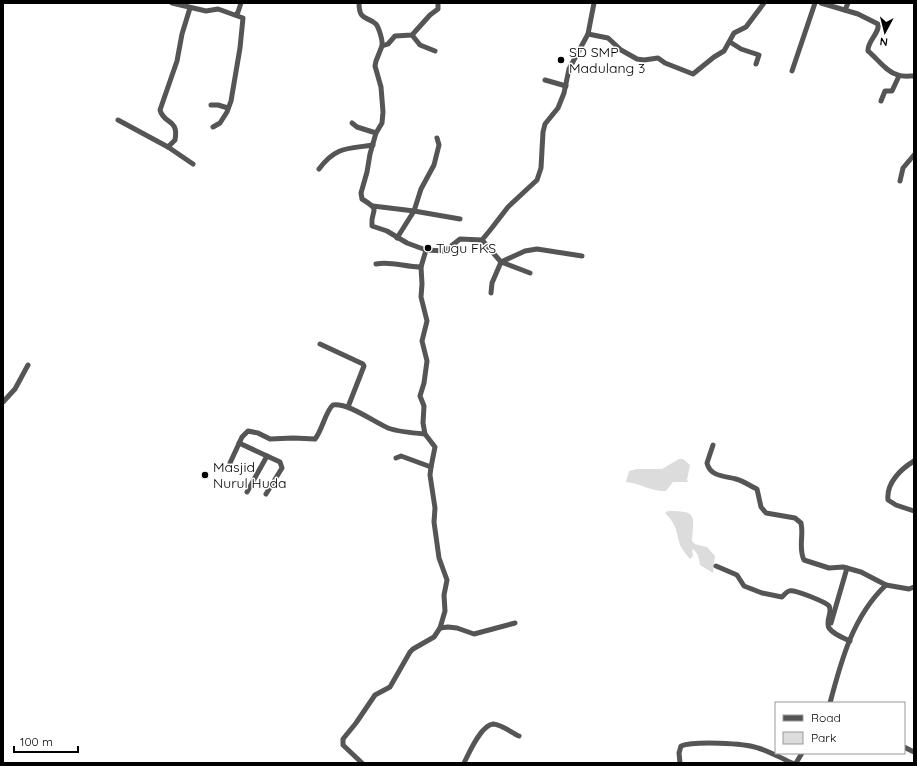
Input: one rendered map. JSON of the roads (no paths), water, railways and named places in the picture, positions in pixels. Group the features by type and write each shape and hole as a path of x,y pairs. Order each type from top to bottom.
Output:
{"street":[{"path":"172,3 206,11 218,8 242,17 243,19 240,48 231,101 220,123 213,127"},
{"path":"236,15 240,7 240,3"},
{"path":"359,3 360,12 363,17 375,24 382,39 382,46 375,63 381,87 383,112 382,122 376,132 370,154 361,195 362,199 373,206 460,219"},
{"path":"382,46 388,44 395,36 412,35 430,15 438,9 438,3"},
{"path":"482,240 508,207 537,180 541,168 543,132 545,124 558,108 566,86 569,69 588,34 594,3"},
{"path":"588,34 608,38 621,50 637,60 643,61 658,58 665,64 691,74 714,57 724,52 734,33 748,25 764,3"},
{"path":"792,71 815,3"},
{"path":"821,3 867,18 878,24 879,27 870,43 868,50 885,67 899,76 914,76"},
{"path":"845,10 848,3"},
{"path":"168,147 175,140 175,128 173,123 160,113 160,110 178,61 182,34 190,8"},
{"path":"412,35 420,45 436,51"},
{"path":"730,42 741,50 759,55 756,64"},
{"path":"881,101 885,91 892,91 899,76"},
{"path":"545,80 566,86"},
{"path":"211,106 218,105 228,108"},
{"path":"118,120 168,147 193,164"},
{"path":"352,123 356,126 376,132"},
{"path":"397,238 414,211 421,189 437,155 439,145 437,138"},
{"path":"319,169 326,159 341,150 373,145"},
{"path":"900,181 903,168 914,155"},
{"path":"373,206 374,213 372,226 387,231 397,238 426,250 445,251 460,239 482,240 505,265 530,273"},
{"path":"491,293 492,283 501,262 525,251 537,249 582,256"},
{"path":"362,763 343,745 343,739 375,695 390,687 410,652 434,637 440,628 445,611 444,595 447,580 438,558 434,522 435,508 430,475 435,447 425,434 423,423 424,406 420,396 424,383 427,361 422,342 427,324 421,300 421,267 426,250"},
{"path":"376,264 391,263 421,267"},
{"path":"320,344 363,364 364,366 348,407"},
{"path":"3,402 15,389 28,365"},
{"path":"230,463 242,437 248,431 258,433 270,439 293,438 316,440 330,407 336,404 348,407 389,428 403,432 425,434"},
{"path":"239,443 282,464 282,468 266,494"},
{"path":"713,445 707,466 714,473 721,477 737,479 757,489 761,507 766,513 795,518 801,523 801,552 804,560 829,568 843,567 861,572 886,585 909,589 914,587"},
{"path":"247,492 267,456"},
{"path":"396,458 401,456 431,467"},
{"path":"914,461 899,474 890,485 888,500 896,505 914,511"},
{"path":"716,566 737,575 741,579 744,586 762,593 782,597 788,591 794,591 824,602 830,609 828,623 829,627 834,633 850,641"},
{"path":"829,627 847,568"},
{"path":"830,702 841,662 858,623 870,602 886,585"},
{"path":"440,628 457,628 474,634 515,623"},
{"path":"464,763 480,734 485,728 493,724 518,736"},
{"path":"680,763 679,753 681,746 687,744 711,744 757,747 792,763"},
{"path":"905,748 914,752"},
{"path":"796,763 801,754"}],"place":[{"name":"SD SMP Madulang 3","path":"561,60"},
{"name":"Tugu FKS","path":"428,248"},
{"name":"Masjid Nurul Huda","path":"205,475"}]}
